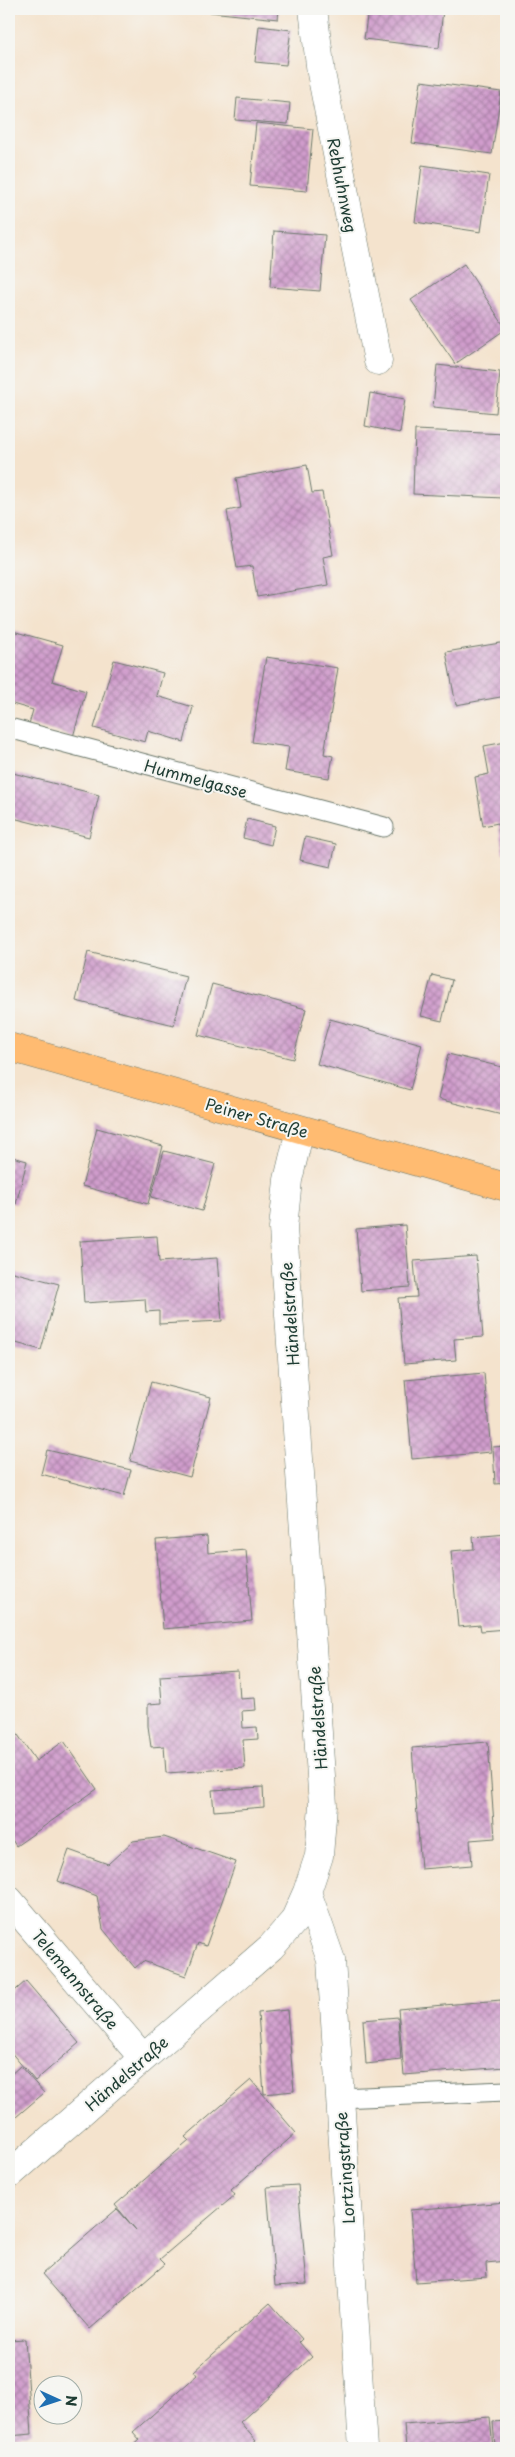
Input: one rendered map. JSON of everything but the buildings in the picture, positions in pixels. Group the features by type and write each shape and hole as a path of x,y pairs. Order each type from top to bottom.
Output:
{"main road":[{"name":"Peiner Straße","path":"9,1047 506,1187"}],"street":[{"name":"Rebhuhnweg","path":"313,9 321,73 378,361"},
{"name":"Händelstraße","path":"9,2175 271,1947 294,1921 307,1892 319,1856 323,1805 283,1228 288,1180 300,1130"},
{"name":"Lortzingstraße","path":"307,1892 331,1960 363,2448"},
{"name":"Telemannstraße","path":"9,1900 143,2058"}],"lane":[{"name":"Hummelgasse","path":"9,728 384,827"},
{"path":"340,2098 506,2091"}]}
